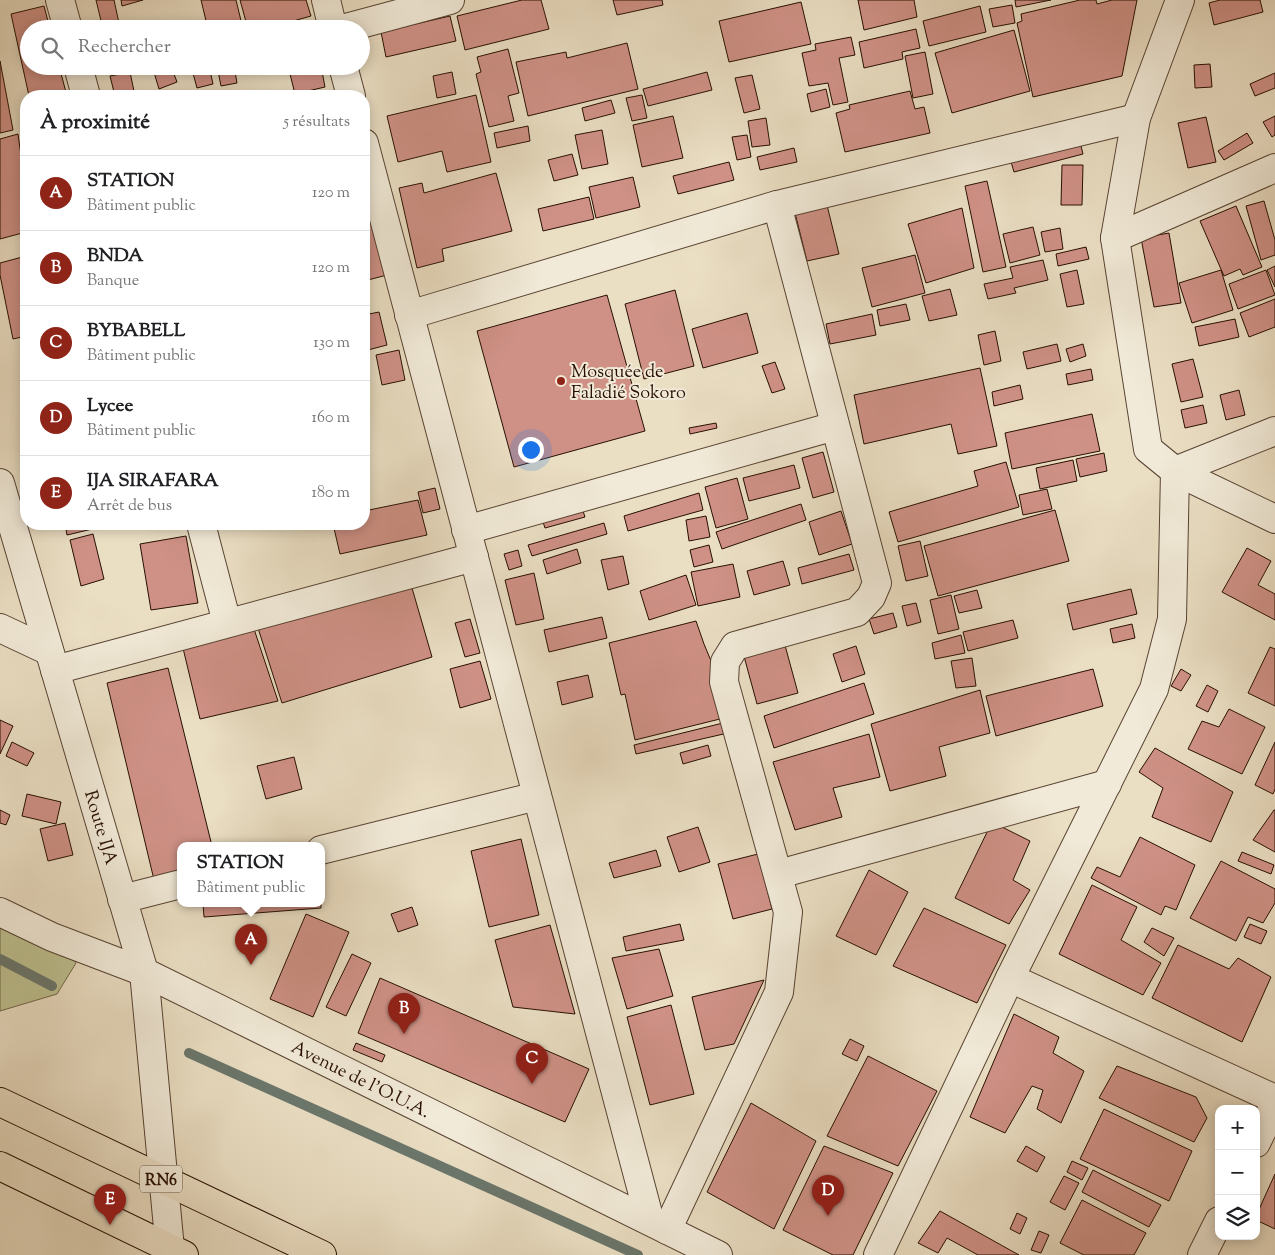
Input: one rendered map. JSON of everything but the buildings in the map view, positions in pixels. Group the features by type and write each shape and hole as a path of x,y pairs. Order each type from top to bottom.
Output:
{"highway":[{"name":"RN6","path":"0,1102 322,1255"},
{"path":"0,1166 176,1252"}],"street":[{"path":"60,0 66,20"},
{"path":"326,0 331,20"},
{"path":"370,21 450,0"},
{"path":"1180,0 1136,118 1115,238 1148,449 1175,471 1275,519"},
{"path":"80,75 84,90"},
{"path":"345,75 349,90"},
{"path":"410,315 777,205 1136,118"},
{"path":"370,165 538,796 658,1225"},
{"path":"1115,238 1275,168"},
{"path":"658,1225 779,992 788,912 779,874 724,682 725,662 735,646 857,612 871,598 877,583 777,205"},
{"path":"466,530 836,426"},
{"path":"1175,471 1275,431"},
{"path":"878,1255 1010,978 1154,689 1172,619 1175,471"},
{"name":"Route IJA","path":"0,483 144,972 163,1180"},
{"path":"202,530 227,623"},
{"path":"0,628 52,661 227,623 474,557"},
{"path":"779,874 1107,784"},
{"path":"325,849 538,796"},
{"path":"122,899 177,885"},
{"name":"Avenue de l'O.U.A.","path":"0,912 52,937 144,972 718,1255"},
{"path":"1010,978 1275,1099"},
{"path":"1260,1135 1275,1104"},
{"path":"163,1180 176,1252"},
{"path":"1202,1255 1215,1229"}],"green space":[{"path":"0,925 68,949 76,963 57,994 0,1011"}],"waterway":[{"path":"0,959 52,986"},
{"path":"189,1053 638,1255"}],"place":[{"name":"Mosquée de Faladié Sokoro","path":"561,381"},
{"name":"STATION","path":"251,965"},
{"name":"BNDA","path":"404,1034"},
{"name":"BYBABELL","path":"532,1084"},
{"name":"Lycee","path":"828,1216"},
{"name":"IJA SIRAFARA","path":"110,1225"}]}
